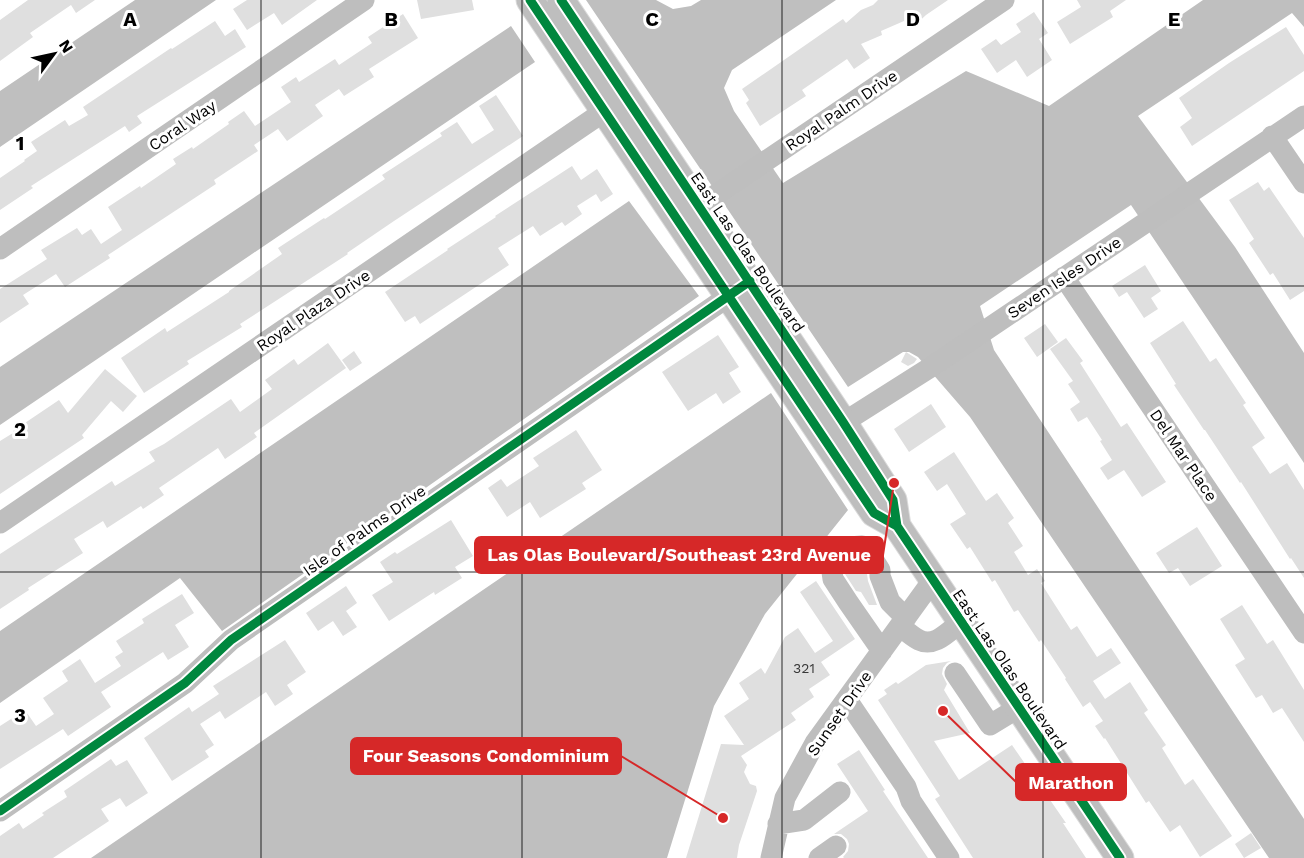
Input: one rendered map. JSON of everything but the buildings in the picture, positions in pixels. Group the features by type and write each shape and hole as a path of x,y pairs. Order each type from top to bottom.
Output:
{"main road":[{"name":"East Las Olas Boulevard","path":"561,0 615,104"},
{"name":"East Las Olas Boulevard","path":"533,1 696,208 739,289 833,429 892,500 897,526 1120,858"}],"street":[{"name":"Coral Way","path":"0,249 364,0"},
{"name":"Royal Palm Drive","path":"696,208 1004,0"},
{"name":"Royal Plaza Drive","path":"0,523 615,104"},
{"name":"Seven Isles Drive","path":"833,429 931,367 1304,116"},
{"path":"1272,136 1304,183"},
{"name":"Del Mar Place","path":"1064,277 1304,633"},
{"name":"Isle of Palms Drive","path":"0,811 185,683 231,640 739,289"},
{"path":"882,651 833,579 832,572 843,553 862,546 868,551 880,570 890,602 903,622 920,641 934,641 961,622"},
{"name":"Sunset Drive","path":"771,858 785,798 815,743 933,580"},
{"path":"934,641 990,725 1018,708"},
{"path":"971,696 998,678"},
{"path":"847,700 906,787 911,801 949,858"},
{"path":"778,824 804,820 840,792"}],"shaded area":[{"path":"135,0 216,0 0,147 0,91"},
{"path":"586,0 656,0 673,9 691,6 701,0 836,0 732,70 724,88 734,111 783,183 966,71 1049,106 1203,0 1304,0 1304,27 1292,13 1138,116 1235,247 1304,353 1304,463 1131,205 980,306 994,350 1304,819 1304,858 1269,858 970,417 918,357 909,352 903,352 848,387"},
{"path":"511,26 535,62 0,425 0,367"},
{"path":"629,201 699,296 222,631 180,578 0,703 0,631"},
{"path":"771,393 848,510 765,614 714,706 667,858 91,858"}],"cycle path":[{"path":"530,0 874,513 897,526"},
{"path":"561,0 843,422 893,500 897,526 1120,858"},
{"path":"0,811 185,683 231,640 750,281"}],"place":[{"name":"Las Olas Boulevard/Southeast 23rd Avenue","path":"894,483"},
{"name":"Marathon","path":"943,711"},
{"name":"Four Seasons Condominium","path":"723,818"}]}
